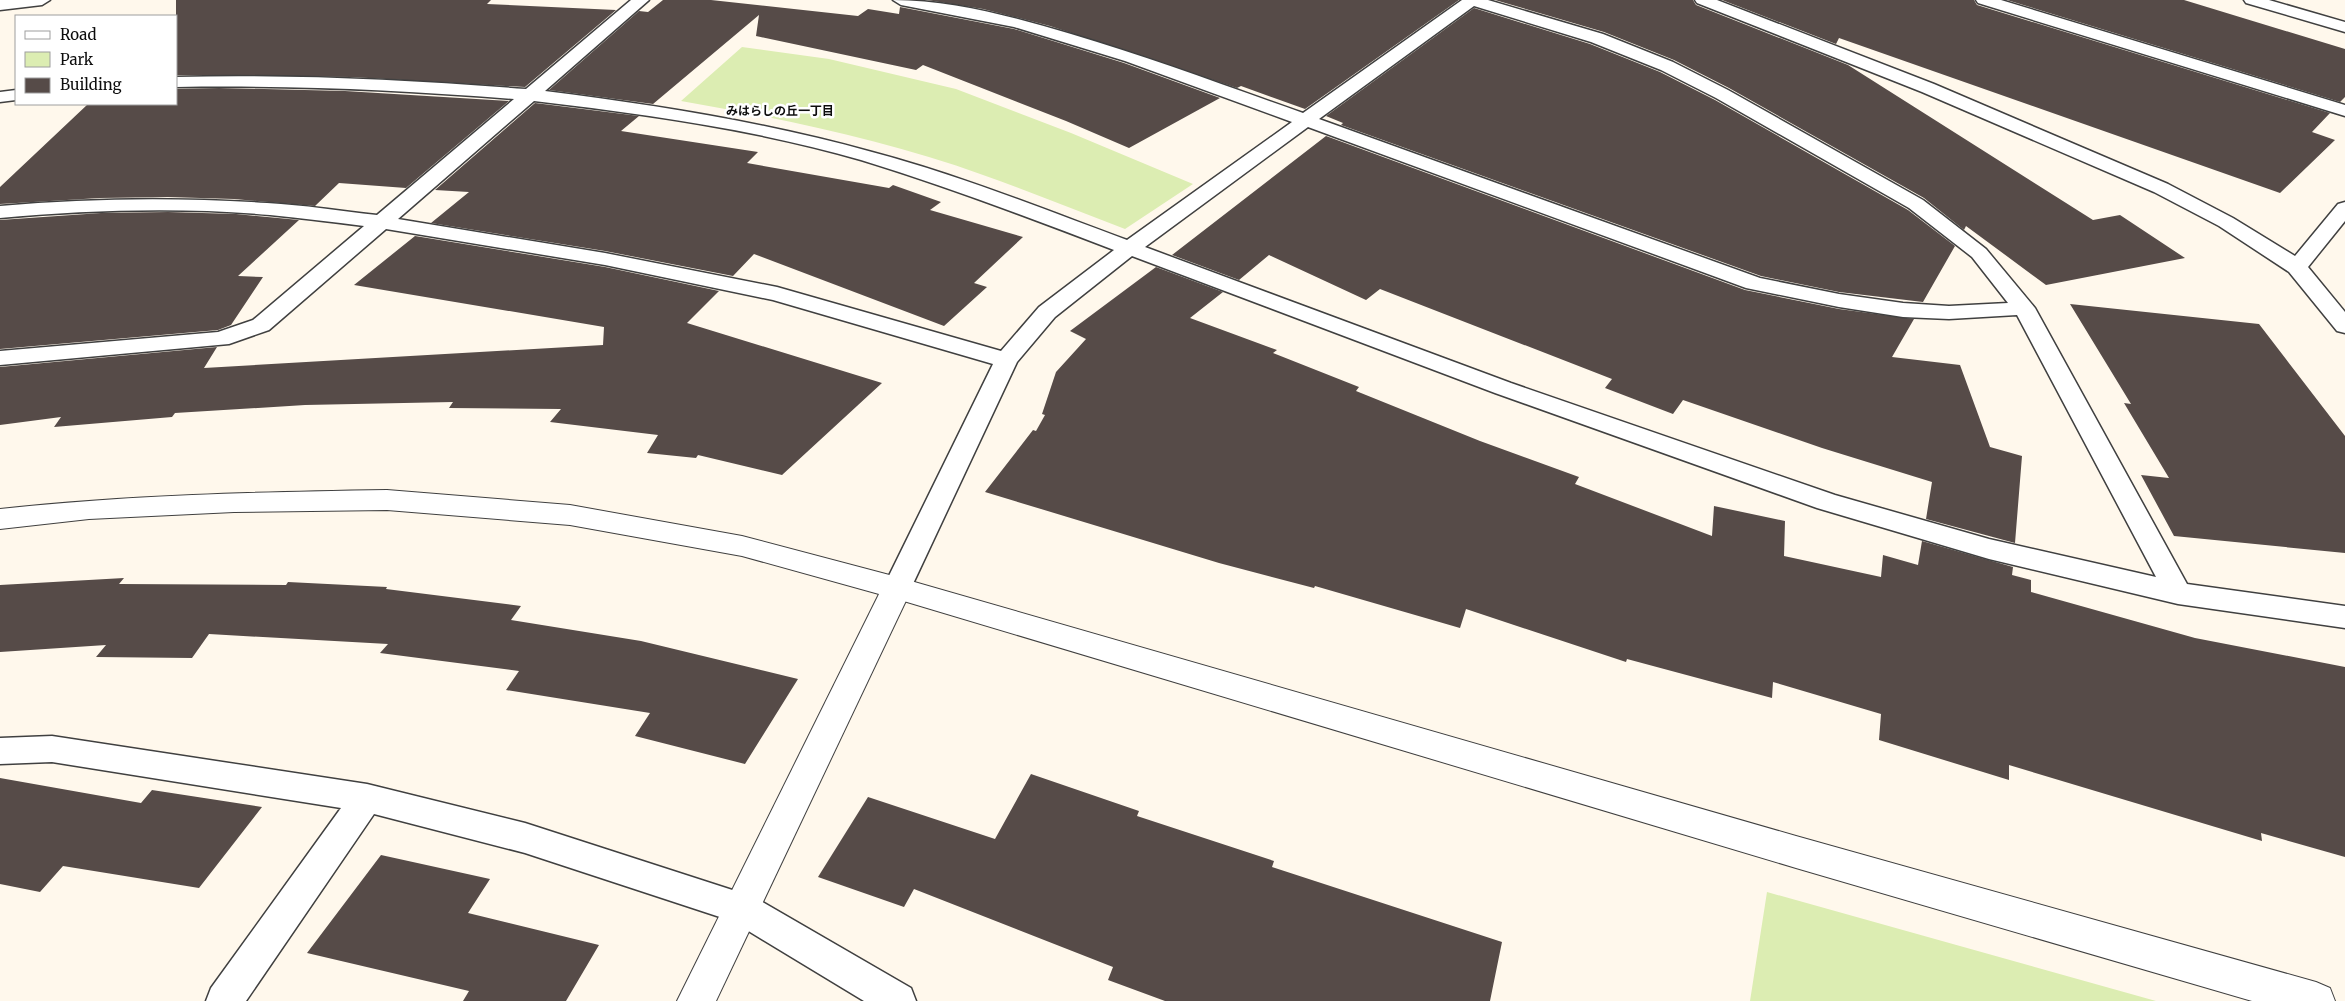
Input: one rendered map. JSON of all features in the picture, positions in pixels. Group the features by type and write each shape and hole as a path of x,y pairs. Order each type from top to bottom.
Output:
{"street":[{"path":"0,519 90,509 234,502 387,500 570,515 742,546 897,588 1786,849 2316,1001"},
{"path":"696,1001 897,588"}],"lane":[{"path":"0,5 42,0"},
{"path":"0,358 222,340 261,325 641,0"},
{"path":"901,0 1017,23 1131,58 1305,119 1754,284 1832,299 1924,312 1979,312 2024,308"},
{"path":"897,588 1006,360 1047,312 1129,248 1471,0 1597,38 1667,66 1722,94 1916,204 1979,253 2024,308 2178,593"},
{"path":"1703,0 1928,88 2160,188 2226,222 2297,267 2345,326"},
{"path":"1984,0 2345,111"},
{"path":"2252,0 2345,27"},
{"path":"178,82 269,80 390,84 530,95 636,108 742,126 808,141 867,156 998,199 1503,388 1826,502 1989,549 2178,593 2345,617"},
{"path":"0,97 15,95"},
{"path":"0,212 55,206 161,204 269,209 381,222 605,259 777,294 1006,360"},
{"path":"2297,267 2345,208"},
{"path":"0,751 52,749 367,798 525,838 742,908 898,1001"},
{"path":"224,1001 367,798"}],"green space":[{"path":"742,47 829,59 956,89 1071,133 1193,184 1125,229 1001,181 909,151 796,123 681,101"},
{"path":"1767,892 2156,1001 1750,1001"}],"building":[{"path":"176,0 491,0 487,4 616,10 525,87 351,77 178,75 178,15 176,15"},
{"path":"663,0 711,0 858,16 868,9 899,14 900,7 1014,29 1124,63 1220,98 1129,148 923,65 916,70 756,36 759,15 653,104 549,90 639,11 648,12"},
{"path":"927,0 1459,0 1305,109 1241,86 1237,88 1050,26 983,9"},
{"path":"1495,0 1693,0 1696,5 1848,65 2093,220 2120,215 2185,258 2046,285 1966,226 1964,230 1924,198 1729,88 1674,60 1604,32"},
{"path":"1722,0 1974,0 1977,5 2330,113 2312,132 2335,140 2280,193 1839,38 1836,44"},
{"path":"2007,0 2184,0 2345,49 2345,97 2340,102"},
{"path":"1474,8 1590,44 1660,72 1715,100 1908,210 1955,246 1923,302 1839,292 1761,276 1341,125 1343,123 1326,116"},
{"path":"178,89 345,91 509,101 406,188 339,183 315,206 234,199 167,197 100,198 0,204 0,187 87,105 178,105"},
{"path":"535,103 639,116 621,131 758,152 747,163 889,188 893,185 941,202 930,210 1023,237 974,283 987,287 944,326 754,254 733,276 605,251 431,223 469,192 435,190"},
{"path":"1326,136 1745,290 1839,309 1914,319 1892,357 1960,365 1990,447 2022,456 2015,543 1926,519 1932,482 1822,448 1683,400 1673,414 1605,388 1612,379 1380,289 1366,300 1269,255 1239,280 1172,255"},
{"path":"101,213 236,214 299,220 238,276 263,277 231,325 218,330 0,349 0,220"},
{"path":"415,236 605,267 719,291 687,323 882,383 782,475 698,455 696,458 647,453 658,435 550,422 561,409 449,408 453,402 305,405 175,413 172,417 54,427 61,417 0,425 0,367 217,347 204,368 603,345 604,327 354,285"},
{"path":"1156,267 1223,292 1190,318 1277,350 1273,353 1359,387 1356,391 1480,441 1579,477 1575,484 1712,536 1714,506 1785,521 1784,556 1881,577 1883,555 1918,565 1922,541 2013,567 2012,575 2031,580 2031,592 2195,638 2345,667 2345,857 2261,833 2262,841 2009,765 2009,780 1879,740 1881,714 1773,682 1772,698 1627,659 1626,662 1466,609 1460,628 1315,586 1314,588 1219,563 985,492 1033,430 1036,431 1045,415 1042,414 1056,372 1086,339 1070,331"},
{"path":"2070,304 2259,324 2345,436 2345,553 2174,536 2141,475 2169,478 2124,403 2131,404"},
{"path":"124,578 119,584 286,585 288,582 387,587 386,589 521,606 511,620 641,641 798,679 745,764 635,736 650,713 506,690 519,671 380,653 388,644 209,634 192,658 96,657 106,645 0,652 0,585"},
{"path":"1031,774 1139,811 1137,816 1274,861 1272,867 1502,942 1490,1001 1165,1001 1108,980 1113,967 914,889 904,907 818,877 868,797 995,839"},
{"path":"0,778 141,803 152,790 262,807 199,888 63,866 40,892 0,884"},
{"path":"381,855 490,879 468,913 599,945 566,1001 463,1001 469,991 307,953"}],"district":[{"name":"みはらしの丘一丁目","path":"780,111"}]}
